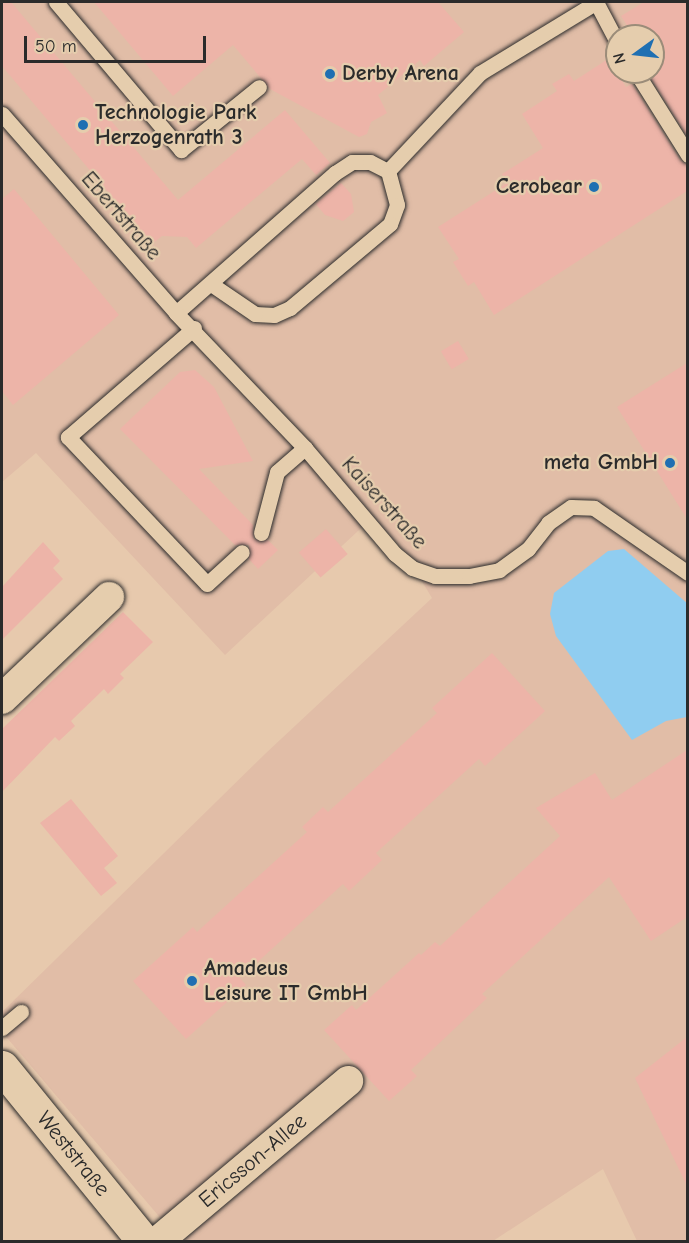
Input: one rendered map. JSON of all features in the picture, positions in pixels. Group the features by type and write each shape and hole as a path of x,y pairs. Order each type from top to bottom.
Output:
{"main road":[{"name":"Weststraße","path":"2,1067 144,1242"}],"street":[{"path":"2,699 109,597"},
{"name":"Ericsson-Allee","path":"157,1242 348,1081"}],"lane":[{"path":"56,2 181,150 259,87"},
{"path":"388,171 480,74 596,2 608,24"},
{"path":"643,84 687,155"},
{"name":"Ebertstraße","path":"2,114 176,313"},
{"path":"176,313 335,173 352,162 370,162 388,171"},
{"path":"211,284 255,314 274,315 290,308 390,224 396,205 388,171"},
{"name":"Kaiserstraße","path":"176,313 194,328 305,448 395,554 412,568 435,576 469,576 499,570 528,549 548,523 571,507 594,508 687,573"},
{"path":"194,328 68,437 207,584 242,552"},
{"path":"261,533 277,472 305,448"},
{"path":"2,1028 21,1012"}],"shaded area":[{"path":"2,2 687,2 687,1241 637,1241 603,1169 493,1241 180,1241 2,1032 2,1012 266,753 432,598 403,550 373,517 225,655 36,453 2,482"}],"water":[{"path":"624,549 688,604 687,717 666,721 632,740 556,636 550,614 554,593 608,551"}],"building":[{"name":"Technologie Park Herzogenrath 3","path":"2,2 11,2 178,200 285,110 330,163 316,175 302,159 196,248 187,237 162,236 152,244 2,66"},
{"name":"Derby Arena","path":"94,2 438,2 464,32 424,66 420,60 378,95 387,113 371,122 367,134 359,137 270,89 233,45 173,96"},
{"path":"644,2 687,2 687,136 655,84 665,84 665,24 626,24 621,16"},
{"name":"Cerobear","path":"605,61 605,84 624,84 626,87 632,84 680,160 687,165 687,191 494,315 474,282 468,286 453,262 459,259 438,227 507,183 502,174 543,148 522,114 557,91 552,84 569,74 574,81"},
{"path":"341,183 351,194 354,212 343,221 325,215 316,204"},
{"path":"14,189 119,315 13,405 2,391 2,199"},
{"path":"458,341 469,359 452,369 441,351"},
{"name":"meta GmbH","path":"687,363 687,519 617,407"},
{"path":"195,370 214,387 253,461 199,469 253,525 254,539 268,540 278,550 258,569 249,559 249,545 235,545 120,429 180,372"},
{"path":"326,529 348,554 320,578 299,553"},
{"path":"43,542 60,561 53,568 63,579 2,640 2,587"},
{"path":"123,612 153,642 120,674 124,678 108,694 104,689 71,721 75,726 59,741 55,737 2,792 2,729"},
{"path":"492,653 545,711 485,766 479,759 376,853 382,860 349,891 343,884 240,978 246,985 186,1039 133,981 193,927 197,932 307,832 302,827 323,807 328,812 437,713 432,708"},
{"path":"687,750 687,917 651,941 609,877 482,994 487,998 411,1070 417,1076 389,1101 324,1030 352,1005 356,1010 419,953 421,955 435,942 440,946 560,836 536,808 595,773 612,800"},
{"path":"71,799 118,856 104,868 117,883 101,896 40,823"},
{"path":"687,1037 687,1186 635,1078"}],"place":[{"name":"Derby Arena","path":"330,74"},
{"name":"Technologie Park Herzogenrath 3","path":"83,125"},
{"name":"Cerobear","path":"594,187"},
{"name":"meta GmbH","path":"670,463"},
{"name":"Amadeus Leisure IT GmbH","path":"192,981"}]}
